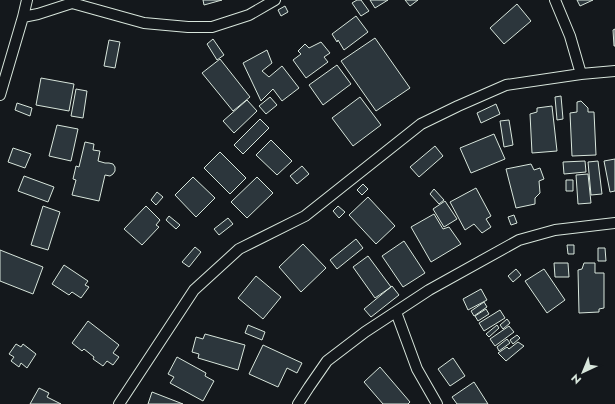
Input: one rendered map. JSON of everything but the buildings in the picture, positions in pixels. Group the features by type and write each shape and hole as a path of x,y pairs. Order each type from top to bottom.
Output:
{"street":[{"path":"0,95 27,0"},
{"path":"23,17 38,14 71,1 144,23 188,27 212,27 249,15 275,0"},
{"path":"555,0 570,36 581,74"},
{"path":"119,404 194,290 239,249 305,216 421,124 506,85 581,74 615,71"},
{"path":"298,404 327,361 365,332 430,290 519,240 555,230 615,223"},
{"path":"396,312 417,369 437,404"}]}
